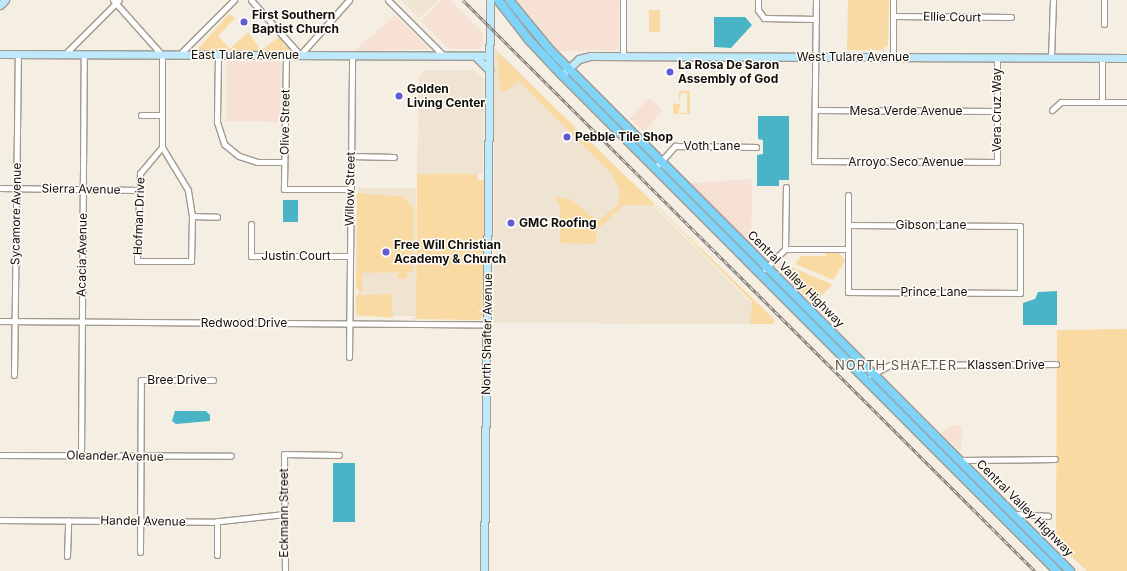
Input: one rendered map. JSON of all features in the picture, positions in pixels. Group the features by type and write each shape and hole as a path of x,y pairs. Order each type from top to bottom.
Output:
{"main road":[{"name":"Central Valley Highway","path":"498,0 529,40 562,75 1057,571"},
{"name":"Central Valley Highway","path":"509,0 569,68 1070,571"}],"street":[{"path":"0,4 4,0"},
{"path":"179,55 234,0"},
{"path":"251,0 300,55 349,0"},
{"path":"388,0 444,56"},
{"name":"North Shafter Avenue","path":"484,571 488,324 490,0"},
{"path":"623,0 623,57"},
{"path":"758,0 758,10 764,18 816,19"},
{"path":"814,110 816,0"},
{"path":"893,0 893,58"},
{"path":"1051,58 1053,0"},
{"path":"1104,0 1104,24"},
{"path":"65,54 116,1 162,55 162,147"},
{"name":"Ellie Court","path":"893,16 1011,18"},
{"name":"East Tulare Avenue","path":"0,54 490,56"},
{"name":"Sycamore Avenue","path":"14,375 18,54"},
{"name":"Acacia Avenue","path":"81,455 84,54"},
{"path":"218,55 217,122 224,144 245,158 284,162"},
{"name":"Olive Street","path":"286,56 284,189 350,189"},
{"name":"Willow Street","path":"349,357 352,56"},
{"path":"475,56 489,70"},
{"name":"West Tulare Avenue","path":"562,75 585,57 1127,58"},
{"name":"Vera Cruz Way","path":"997,58 997,162"},
{"path":"1102,58 1102,102"},
{"path":"1052,110 1061,102 1127,102"},
{"name":"Mesa Verde Avenue","path":"814,110 997,111"},
{"name":"Arroyo Seco Avenue","path":"814,110 814,161 997,162"},
{"path":"141,114 162,115"},
{"name":"Voth Lane","path":"655,168 675,146 756,147"},
{"name":"Hofman Drive","path":"162,147 188,190 192,216 191,261 137,261 138,190 140,173 162,147"},
{"path":"351,156 394,157"},
{"path":"760,274 785,249 786,187"},
{"name":"Sierra Avenue","path":"0,188 83,188 138,190"},
{"path":"785,249 848,249 848,195"},
{"path":"192,216 217,217"},
{"name":"Justin Court","path":"251,224 250,256 350,256"},
{"name":"Gibson Lane","path":"848,225 1020,226 1020,293"},
{"name":"Prince Lane","path":"848,249 848,292 1020,293"},
{"name":"Redwood Drive","path":"0,321 488,324"},
{"name":"Klassen Drive","path":"867,381 873,373 890,365 1056,364"},
{"name":"Bree Drive","path":"141,456 141,380 213,380"},
{"name":"Eckmann Street","path":"285,571 284,454 339,455"},
{"name":"Oleander Avenue","path":"0,455 231,456"},
{"path":"140,552 141,456"},
{"path":"960,460 1055,459"},
{"name":"Handel Avenue","path":"0,520 217,521 284,514"},
{"path":"1014,514 1048,516"},
{"path":"67,556 68,520"},
{"path":"217,521 217,555"}],"shaded area":[{"path":"401,0 438,0 419,18"},
{"path":"441,0 449,0 482,32 484,44 479,49 449,49 421,21"},
{"path":"517,0 619,0 619,47 616,50 558,51"},
{"path":"848,0 889,0 888,46 881,50 847,50"},
{"path":"649,10 660,10 660,32 649,32"},
{"path":"229,14 235,18 218,36 230,49 248,32 261,50 279,37 286,43 281,49 287,45 291,50 289,51 197,50"},
{"path":"395,15 430,49 355,51"},
{"path":"494,47 772,324 494,323"},
{"path":"497,52 775,320 773,324 750,324 752,302 655,205 623,205 596,231 596,244 560,243 560,206 554,197 570,199 598,221 618,205 620,191 611,173 518,80 508,91 500,91"},
{"path":"227,61 281,62 280,122 226,121"},
{"path":"426,70 475,70 484,79 483,174 417,174 419,76"},
{"path":"679,91 690,91 690,114 673,114 673,104 681,104 678,113 687,113 687,93 681,93 679,103"},
{"path":"649,98 663,111 644,131 630,118"},
{"path":"417,174 477,174 478,180 483,180 486,175 485,314 480,320 412,319 416,317"},
{"path":"752,179 751,244 690,183"},
{"name":"Free Will Christian Academy & Church","path":"358,188 416,188 416,316 358,316"},
{"path":"357,193 404,197 414,208 413,272 407,272 407,279 397,278 397,273 402,272 362,273 362,293 356,287"},
{"path":"826,252 838,252 845,261 833,280 796,264 801,256 826,256"},
{"path":"786,265 832,285 813,304 777,266"},
{"path":"391,294 393,318 356,315 356,295"},
{"path":"1127,329 1127,571 1087,571 1056,542 1057,330"},
{"path":"953,425 962,427 961,452 941,433"}],"water":[{"path":"714,17 745,17 752,25 731,48 714,47"},
{"path":"758,116 789,116 789,180 779,180 779,186 757,186 757,155 763,154 763,140 758,139"},
{"path":"283,200 298,200 298,222 283,222"},
{"path":"1057,291 1057,325 1023,325 1023,303 1035,299 1038,292"},
{"path":"175,411 206,411 210,415 210,421 176,424 172,421"},
{"path":"333,463 355,463 355,522 333,522"}],"railway":[{"path":"463,0 1035,571"}],"place":[{"name":"First Southern Baptist Church","path":"244,22"},
{"name":"La Rosa De Saron Assembly of God","path":"670,72"},
{"name":"Golden Living Center","path":"399,96"},
{"name":"Pebble Tile Shop","path":"567,137"},
{"name":"GMC Roofing","path":"511,223"},
{"name":"Free Will Christian Academy & Church","path":"386,252"}],"district":[{"name":"NORTH SHAFTER","path":"896,365"}]}
